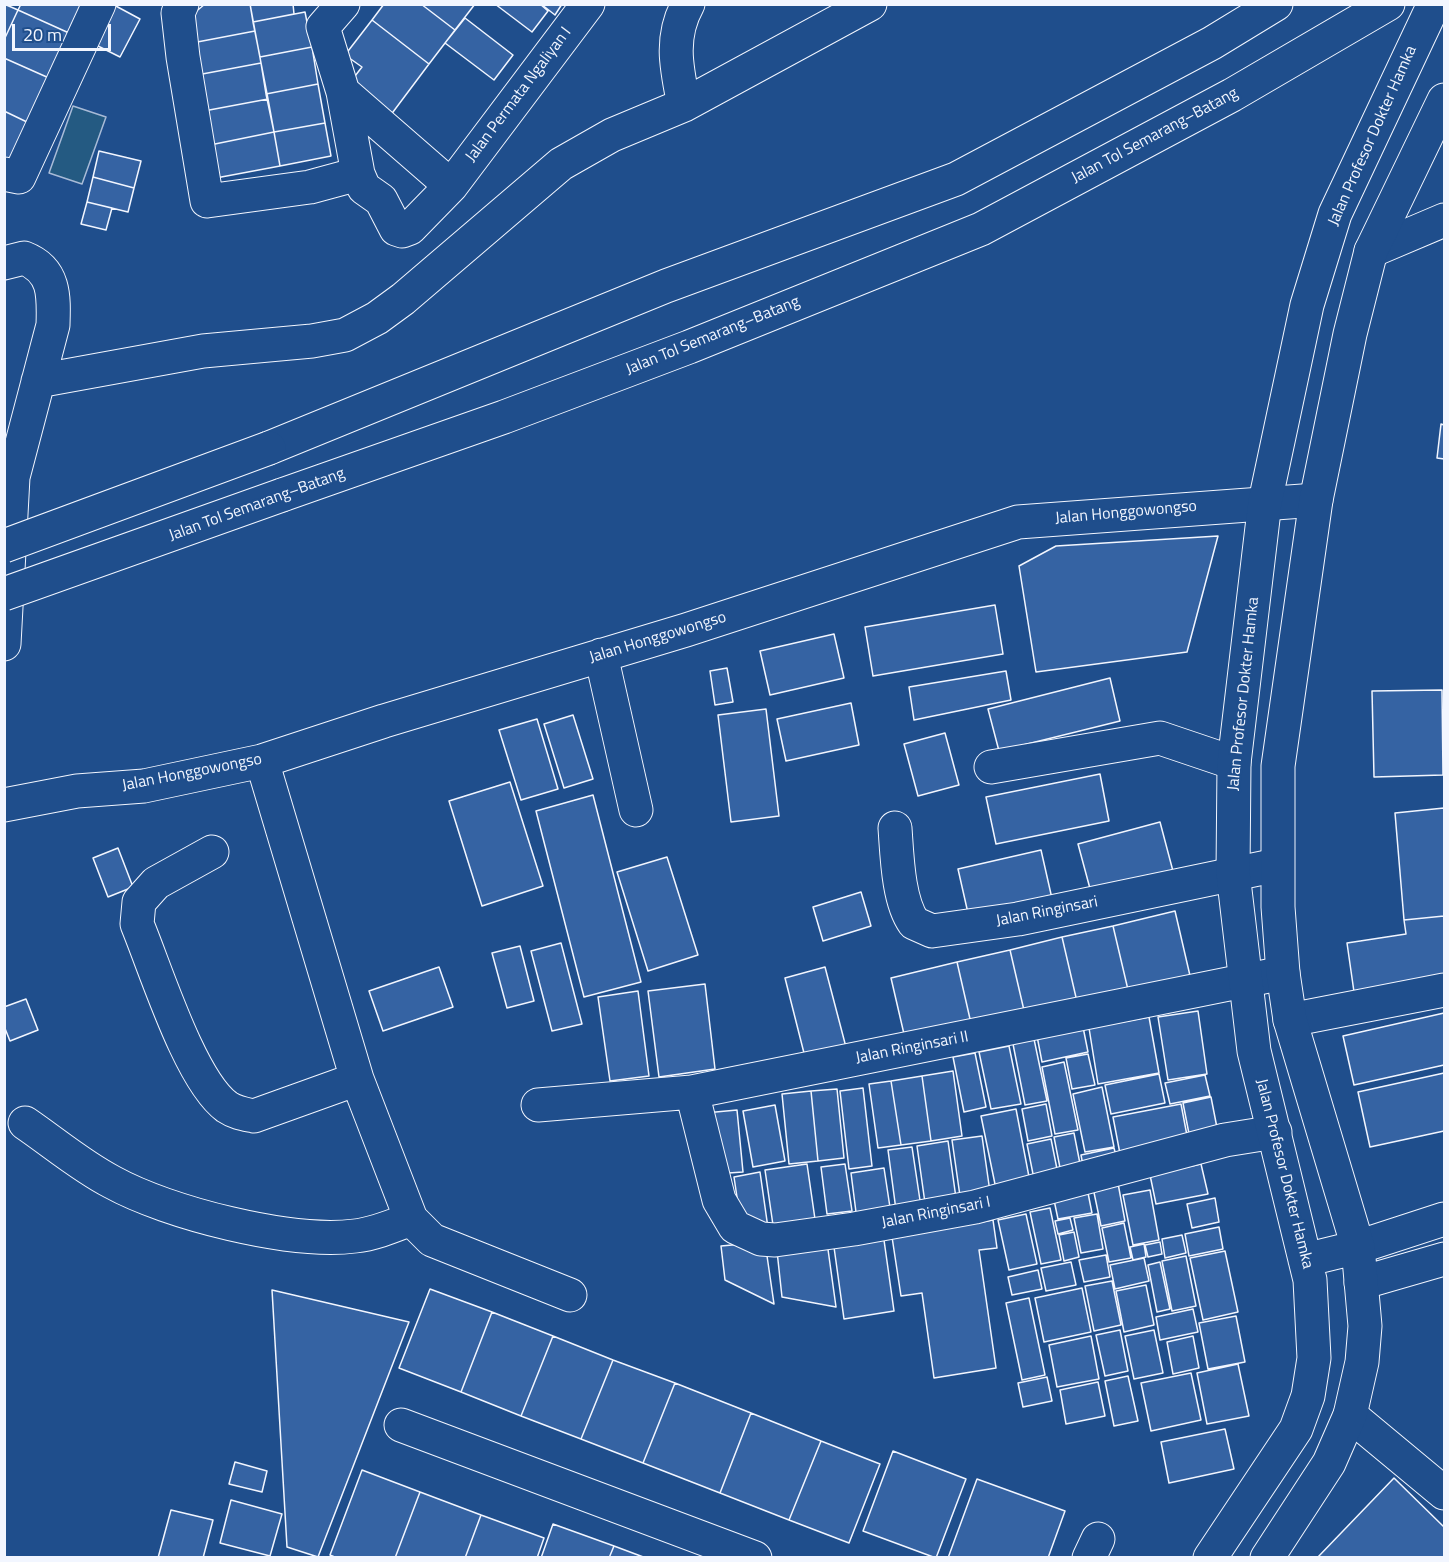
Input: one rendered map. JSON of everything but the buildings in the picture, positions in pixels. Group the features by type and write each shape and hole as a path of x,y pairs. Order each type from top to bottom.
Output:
{"main road":[{"path":"12,176 99,4"},
{"path":"182,4 178,13 207,201 310,188 358,174"},
{"name":"Jalan Permata Ngaliyan I","path":"327,12 358,174 364,188 381,200 396,230 402,231 417,222 451,186 588,4"},
{"path":"684,105 675,61 676,33 688,4"},
{"path":"38,381 203,351 312,341 345,335 377,318 403,299 561,164 612,135 684,105 870,4"},
{"path":"4,546 268,448 666,286 956,179 1212,43 1276,4"},
{"name":"Jalan Tol Semarang–Batang","path":"4,594 504,417 689,347 981,229 1232,95 1388,4"},
{"name":"Jalan Profesor Dokter Hamka","path":"1210,1557 1296,1429 1308,1396 1314,1358 1312,1300 1305,1260 1254,1051 1244,982 1233,873 1234,763 1265,502 1307,305 1335,214 1434,4"},
{"path":"342,92 451,186"},
{"path":"1268,1557 1329,1463 1350,1415 1362,1362 1365,1326 1358,1247 1290,1020 1282,973 1277,865 1278,766 1316,500 1350,334 1371,251 1444,100"},
{"path":"1371,251 1444,220"},
{"path":"4,263 24,258 44,269 50,277 52,325 13,477 4,644"},
{"name":"Jalan Honggowongso","path":"4,805 77,791 144,786 262,761 1018,522 1316,500"},
{"path":"601,655 636,810"},
{"path":"991,767 1160,738 1234,763"},
{"path":"262,761 357,1079 411,1219 432,1240 570,1295"},
{"name":"Jalan Ringinsari","path":"895,828 899,870 907,909 914,924 932,931 1018,919 1277,865"},
{"path":"212,852 156,883 139,902 137,924 195,1068 226,1106 238,1113 254,1116 357,1079"},
{"name":"Jalan Ringinsari II","path":"538,1105 692,1092 1282,973"},
{"path":"1290,1020 1444,990"},
{"name":"Jalan Ringinsari I","path":"692,1092 719,1200 726,1215 742,1232 761,1239 854,1229 975,1207 1225,1140 1275,1132"},
{"path":"25,1123 112,1182 192,1213 273,1230 333,1237 356,1236 411,1219"},
{"path":"1305,1260 1358,1247 1444,1219"},
{"path":"1312,1300 1444,1259"},
{"path":"1350,1415 1444,1492"},
{"path":"400,1425 755,1557"}],"shaded area":[{"path":"73,106 106,117 82,184 49,173"}]}
